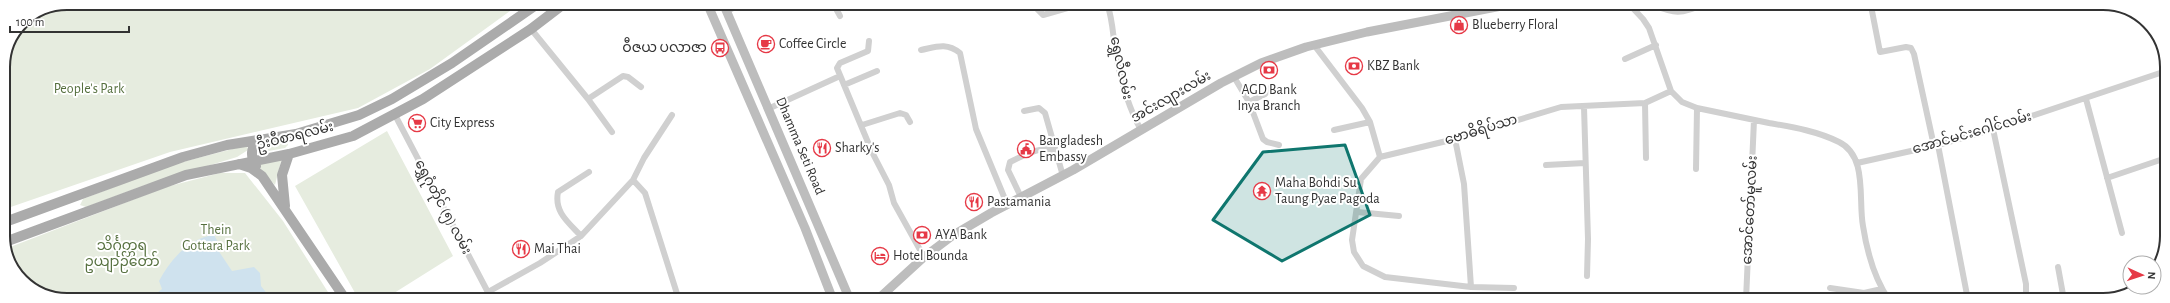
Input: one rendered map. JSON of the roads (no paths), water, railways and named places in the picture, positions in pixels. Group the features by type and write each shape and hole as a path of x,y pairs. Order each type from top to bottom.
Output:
{"main road":[{"name":"ဦးဝီစာရလမ်း","path":"10,220 182,157 227,145 296,134 359,115 392,99 452,63 529,10"},
{"name":"ဦးဝီစာရလမ်း","path":"10,240 186,175 289,154 353,136 395,115 442,87 531,29 556,10"},
{"name":"Dhamma Seti Road","path":"710,10 805,228 830,293"},
{"name":"Dhamma Seti Road","path":"726,10 770,108 847,293"},
{"name":"အင်းလျားလမ်း","path":"885,293 924,257 952,236 1007,204 1062,176 1234,77 1261,64 1314,45 1460,10"},
{"path":"755,114 770,108"},
{"path":"296,134 302,150"},
{"path":"257,140 252,147 253,161 341,293"},
{"path":"286,210 282,188 282,175 289,154"},
{"path":"240,164 251,168 262,176"},
{"path":"69,198 76,216"}],"street":[{"path":"837,10 840,16"},
{"path":"1038,10 1043,14 1058,10"},
{"name":"ရွှေလီလမ်း","path":"1109,10 1116,55 1129,106 1141,130"},
{"path":"1635,10 1643,19 1656,45 1670,91 1682,102 1697,108 1798,128 1840,142 1851,150 1857,163 1862,224 1869,256 1885,293"},
{"path":"1666,10 1674,13 1692,10"},
{"path":"1872,11 1880,52 1906,47 1911,48 1914,54 1936,146 1967,293"},
{"path":"531,29 588,99 612,132"},
{"path":"869,41 868,51 837,64 840,76 889,186 894,203 924,257"},
{"path":"1314,45 1352,92 1370,122 1380,157 1361,179 1352,240 1354,252 1362,266 1385,277 1472,287 1514,288"},
{"path":"1625,59 1656,45"},
{"path":"920,50 952,46 960,52 976,129 1007,204"},
{"path":"844,85 876,71"},
{"name":"အောင်မင်းဂေါင်လမ်း","path":"1857,163 1936,146 1993,129 2086,99 2160,72"},
{"path":"588,99 623,76 628,77 642,87"},
{"path":"770,108 840,76"},
{"path":"1234,77 1249,102 1263,139 1267,142 1279,145"},
{"path":"1249,102 1261,97 1272,86"},
{"name":"ဗောဓိရိပ်သာ","path":"1380,157 1455,139 1540,112 1561,107 1645,103 1670,91"},
{"path":"2086,99 2122,233"},
{"path":"1645,103 1646,158"},
{"path":"1584,107 1584,163 1588,238 1587,276"},
{"path":"1024,111 1039,108 1042,110 1062,176"},
{"path":"1696,169 1697,108"},
{"path":"862,125 900,113 906,115 910,122"},
{"name":"ရွှေဂုံတိုင် (၅) လမ်း","path":"395,115 488,292"},
{"path":"488,292 540,263 581,236 635,181 644,158 672,115"},
{"name":"အောင်တော်မူလမ်း","path":"1746,293 1754,120"},
{"path":"1334,130 1370,122"},
{"path":"1993,129 2026,284 2026,293"},
{"path":"1455,139 1464,184 1472,287"},
{"path":"1021,198 1008,170 1010,162 1041,149 1049,148 1055,150"},
{"path":"2107,178 2160,160"},
{"path":"1546,165 1584,163"},
{"path":"581,236 564,218 556,202 558,192 589,172"},
{"path":"635,181 645,193 678,293"},
{"path":"1357,212 1399,216"},
{"path":"2058,266 2063,293"},
{"path":"1830,288 1864,293 1882,289"}],"water":[{"path":"214,235 218,242 218,250 232,271 254,267 260,273 261,286 266,293 157,293 162,289 159,281 163,273 181,251 196,240"}],"place":[{"name":"Blueberry Floral","path":"1459,25"},
{"name":"Coffee Circle","path":"766,44"},
{"name":"ဝီဇယ ပလာဇာ","path":"720,48"},
{"name":"KBZ Bank","path":"1354,66"},
{"name":"AGD Bank Inya Branch","path":"1269,70"},
{"name":"City Express","path":"417,123"},
{"name":"Sharky's","path":"822,148"},
{"name":"Bangladesh Embassy","path":"1026,149"},
{"name":"Maha Bohdi Su Taung Pyae Pagoda","path":"1262,191"},
{"name":"Pastamania","path":"974,202"},
{"name":"AYA Bank","path":"922,235"},
{"name":"Mai Thai","path":"521,249"},
{"name":"Hotel Bounda","path":"880,256"}],"park label":[{"name":"People's Park","path":"89,89"},
{"name":"Thein Gottara Park","path":"216,238"},
{"name":"သိင်္ဂုတ္တရ ဥယျာဉ်တော်","path":"122,254"}]}
